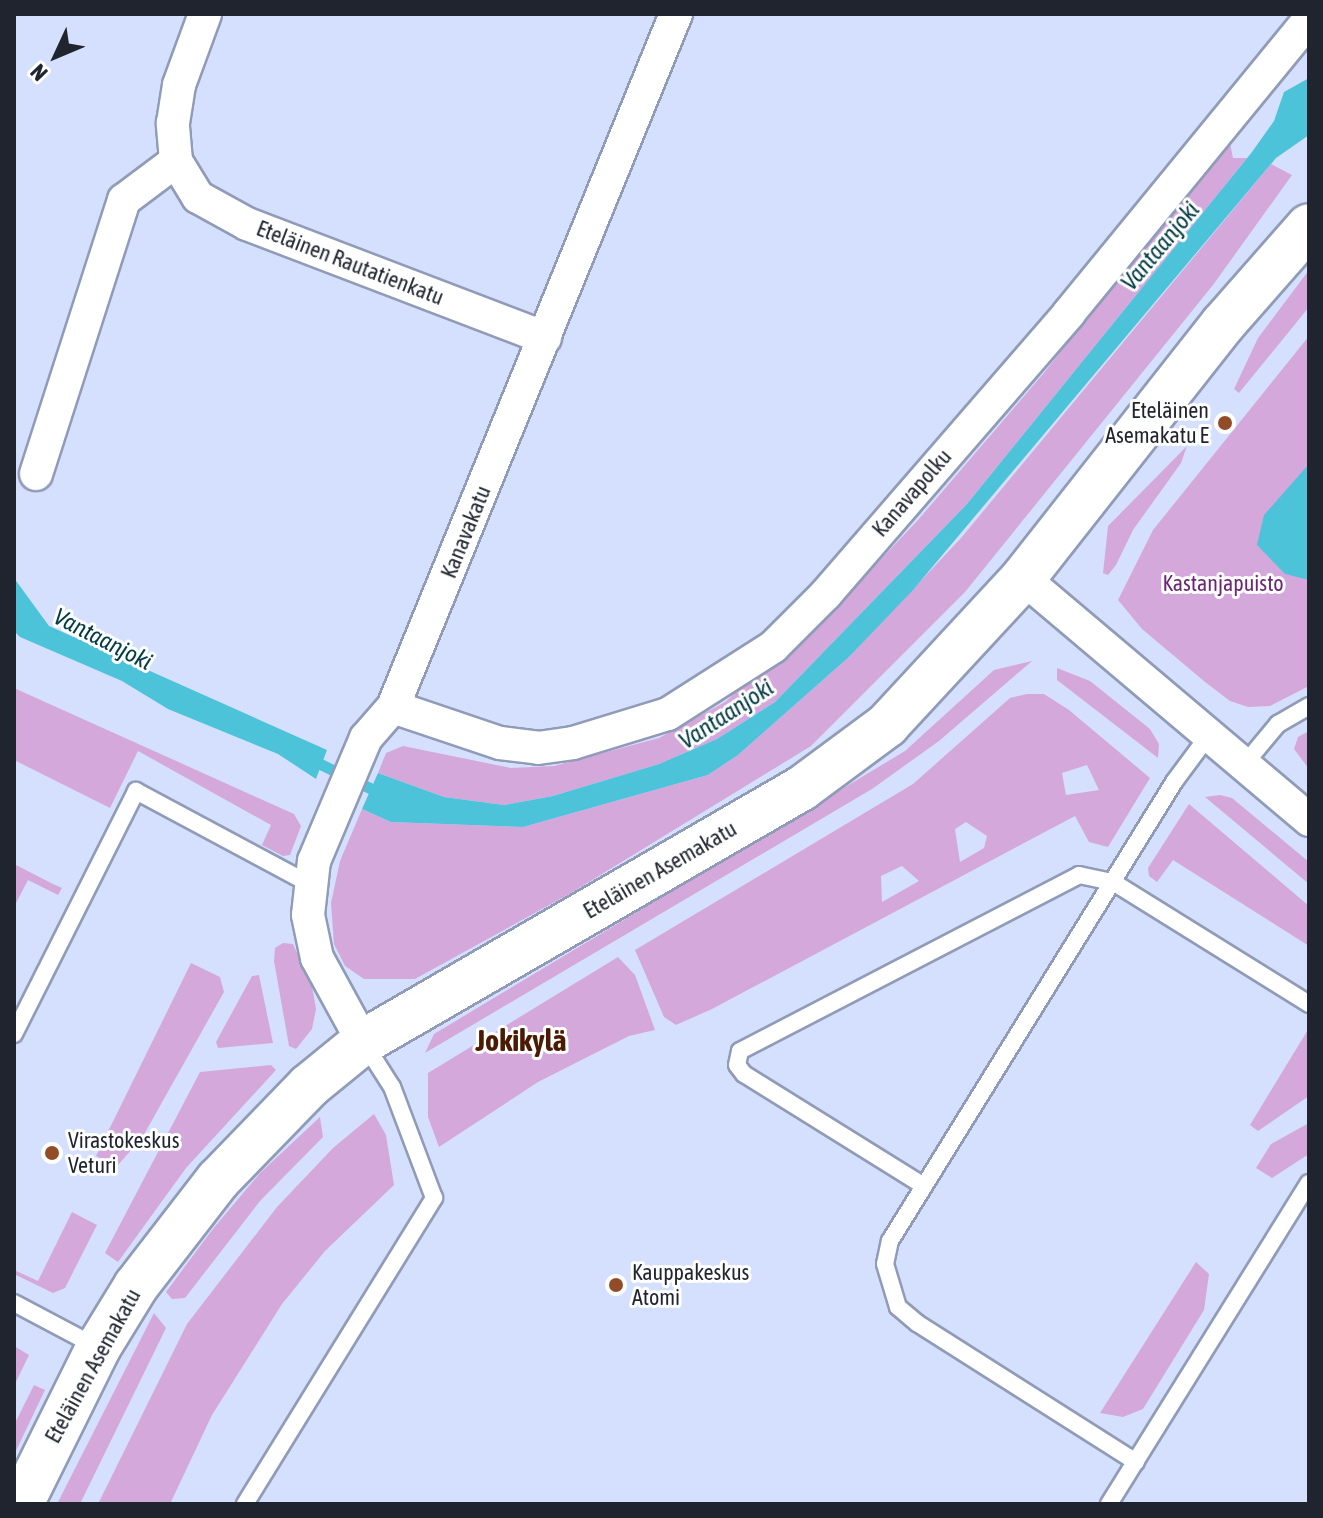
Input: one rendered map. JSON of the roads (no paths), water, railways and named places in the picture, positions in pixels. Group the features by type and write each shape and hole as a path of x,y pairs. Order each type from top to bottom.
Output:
{"street":[{"name":"Eteläinen Rautatienkatu","path":"205,14 179,85 173,123 176,161 198,197 247,224 545,338"},
{"name":"Kanavakatu","path":"363,1042 317,958 308,915 314,861 366,738 393,707 676,14"},
{"name":"Kanavapolku","path":"393,707 500,743 538,748 573,743 668,714 773,647 826,594 1069,313 1309,20"},
{"path":"36,474 124,200 176,161"},
{"name":"Eteläinen Asemakatu","path":"21,1504 98,1348 136,1286 218,1180 309,1086 363,1042 846,758 917,696 1023,578 1223,324 1309,226"},
{"path":"1023,578 1309,820"}],"lane":[{"path":"1243,766 1278,724 1309,706"},
{"path":"1136,1462 898,1307 885,1264 890,1241 1174,782 1208,736"},
{"path":"14,1034 136,791 311,885"},
{"path":"924,1186 744,1074 737,1065 740,1051 1063,880 1079,875 1113,882 1309,1004"},
{"path":"245,1504 434,1198 392,1087 363,1042"},
{"path":"1109,1504 1309,1183"},
{"path":"14,1303 98,1348"}],"water":[{"path":"1309,78 1309,135 1276,158 913,590 849,657 738,755 708,775 523,827 391,822 362,809 378,773 444,797 504,805 553,796 659,764 717,739 775,702 967,504 1252,152 1274,121 1284,92"},
{"path":"1309,464 1309,580 1285,574 1257,545 1264,515"},
{"path":"14,578 49,626 327,750 316,779 278,754 168,709 122,681 20,637 14,631"}],"waterway":[{"name":"Vantaanjoki","path":"310,759 384,795"}],"place":[{"name":"Eteläinen Asemakatu E","path":"1225,423"},
{"name":"Virastokeskus Veturi","path":"52,1153"},
{"name":"Kauppakeskus Atomi","path":"616,1285"}],"district":[{"name":"Jokikylä","path":"521,1040"}],"park label":[{"name":"Kastanjapuisto","path":"1223,584"}]}
